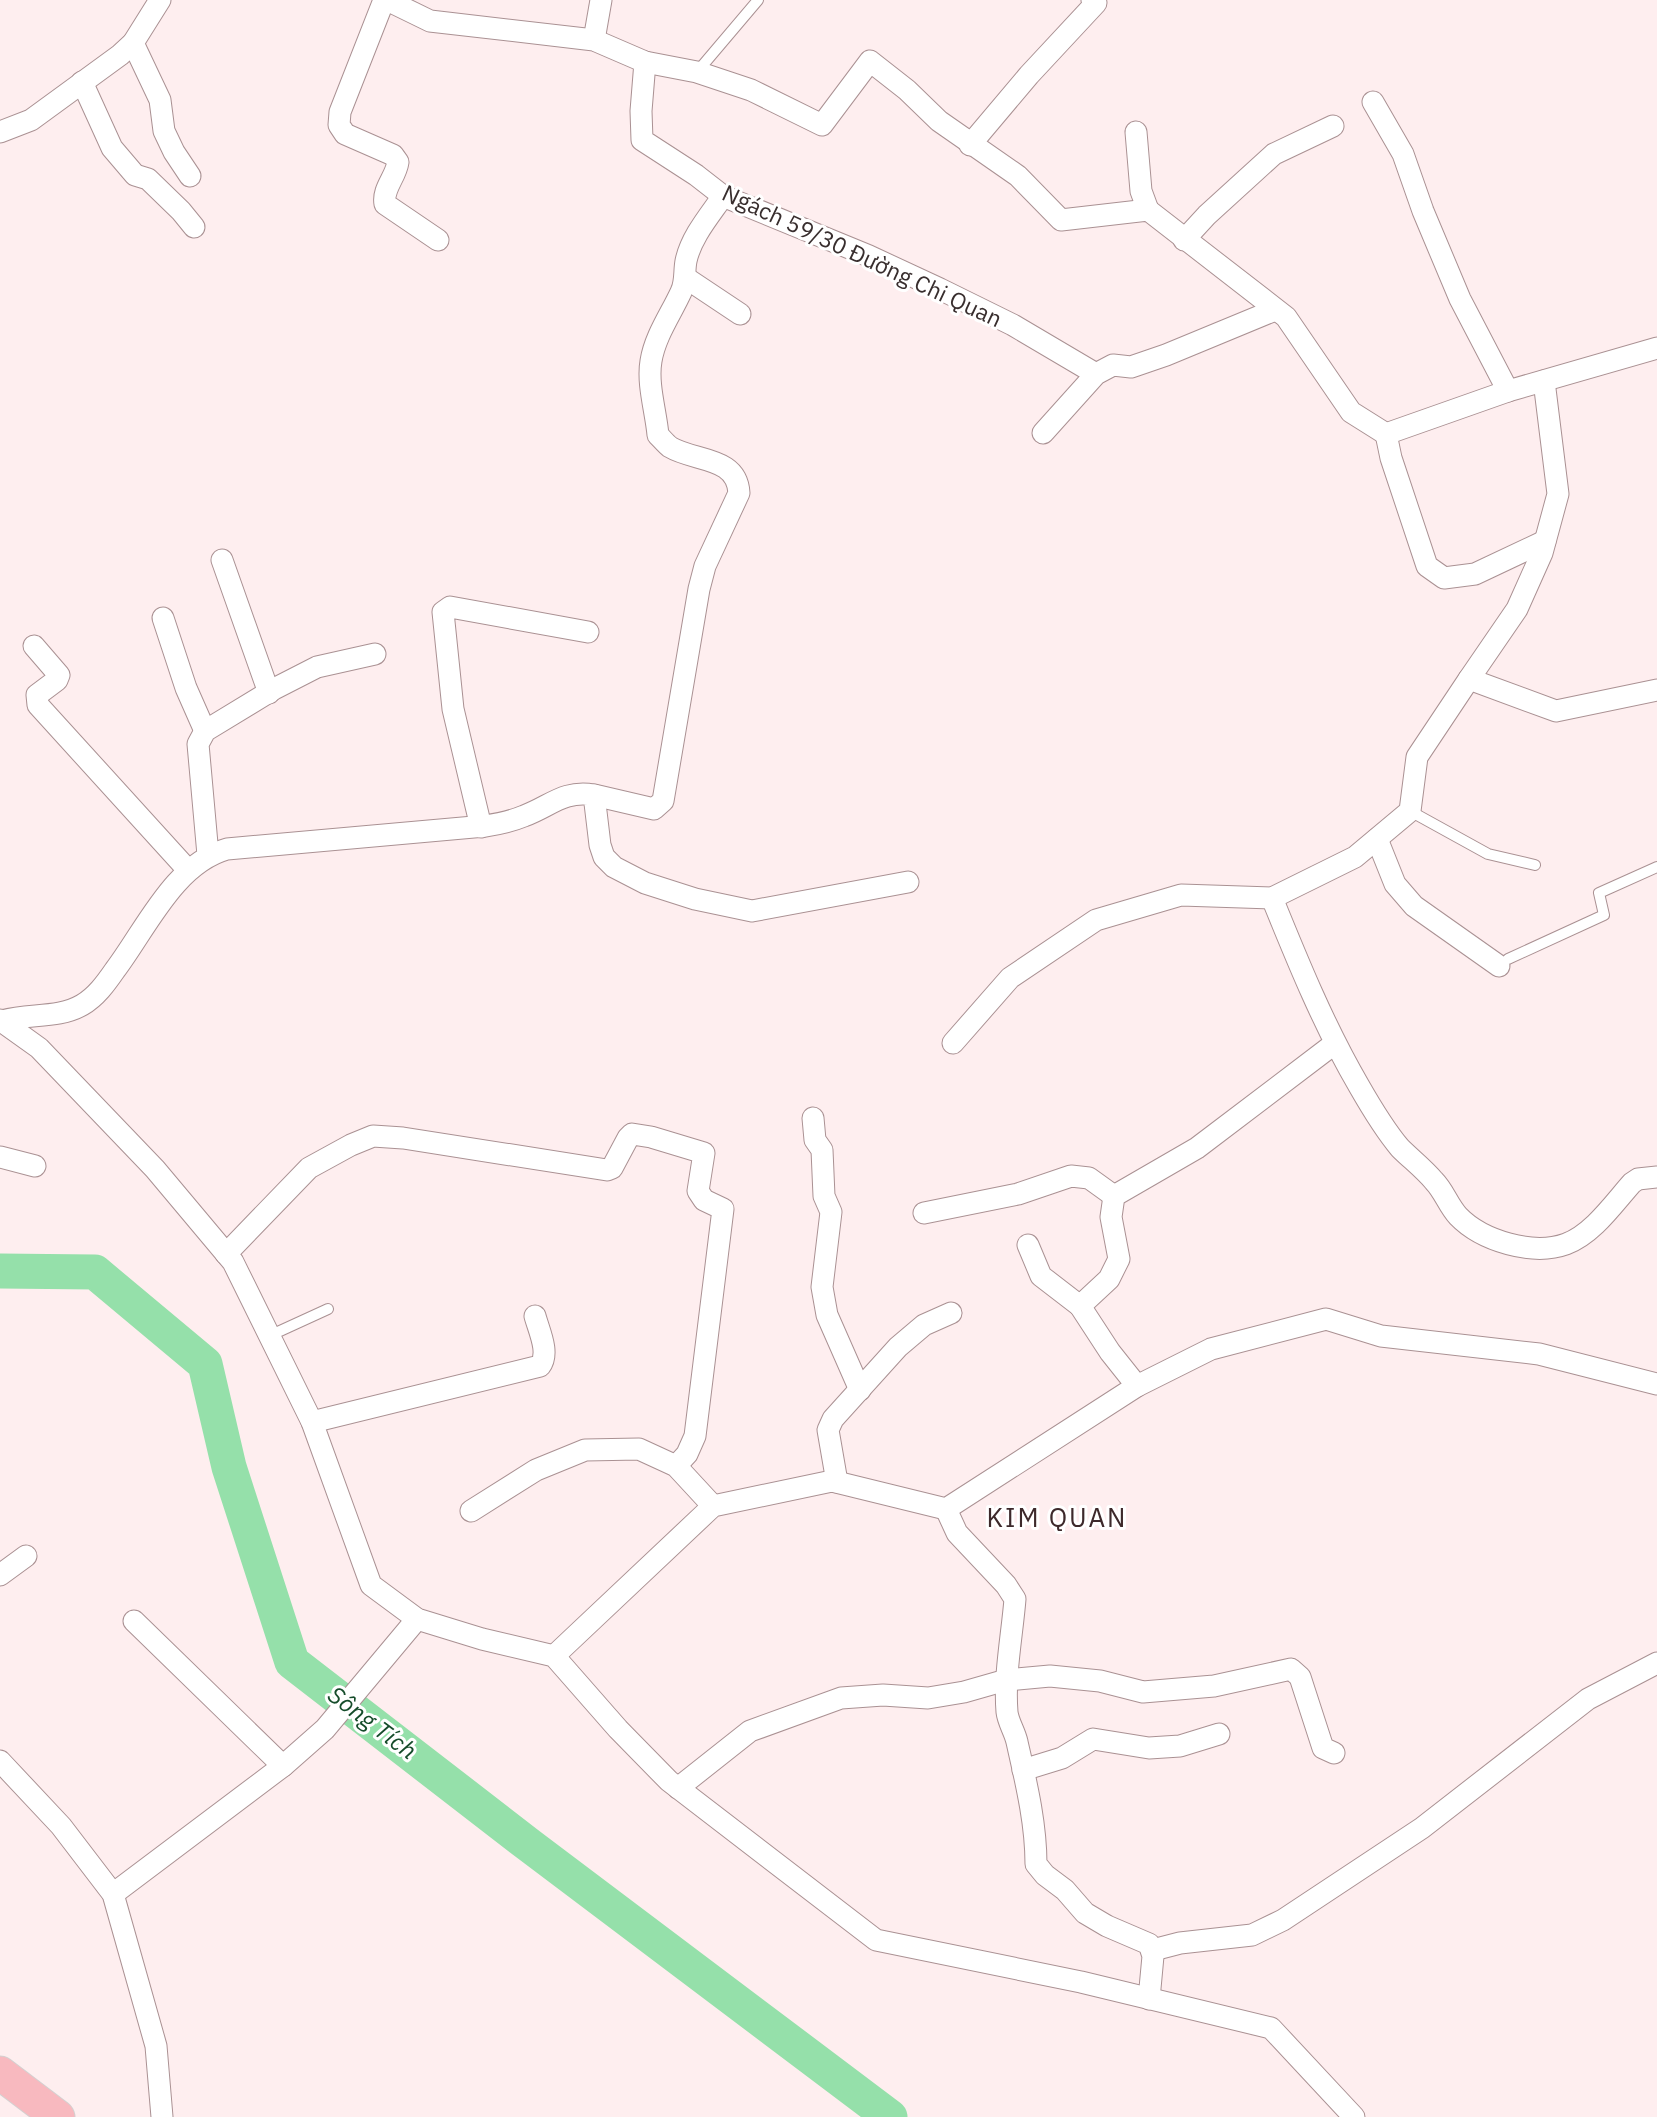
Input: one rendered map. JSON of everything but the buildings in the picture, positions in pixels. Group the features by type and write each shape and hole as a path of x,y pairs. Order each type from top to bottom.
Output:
{"main road":[{"path":"0,2073 27,2106 58,2117"}],"street":[{"path":"0,132 30,120 133,43 160,0"},
{"path":"438,240 385,204 383,196 397,170 398,162 393,155 345,134 339,125 340,111 385,0 430,21 594,40 645,62 696,72 751,90 822,125 870,61 907,90 939,121 1018,176 1060,220 1148,210"},
{"path":"594,40 601,0"},
{"path":"970,145 1029,75 1096,3 1091,0"},
{"path":"133,43 160,100 164,131 190,176"},
{"name":"Ngách 59/30 Đường Chi Quan","path":"645,62 641,111 642,140 723,196 869,256 940,289 1013,325 1096,374"},
{"path":"82,82 112,148 135,176 148,179 194,227"},
{"path":"1373,102 1403,154 1423,211 1460,299 1508,391"},
{"path":"1184,240 1207,215 1274,154 1333,126"},
{"path":"1136,132 1141,191 1148,210 1286,317 1351,412 1386,434 1391,458 1427,566 1444,578 1475,574 1545,541"},
{"path":"1,1020 60,1013 87,1001 110,977 169,892 188,870 208,855 227,849 481,827 525,816 567,795 582,793 654,809 663,801 699,589 705,566 732,513 739,492 739,481 730,469 671,447 658,435 651,386 651,361 667,315 682,291 686,278 685,262 691,247 723,196"},
{"path":"686,278 740,314"},
{"path":"1043,433 1096,374 1113,365 1131,367 1275,310"},
{"path":"1386,434 1508,391 1657,348"},
{"path":"953,1043 1010,978 1096,920 1181,895 1272,898 1355,857 1410,811 1417,757 1517,608 1545,541 1558,494 1544,381"},
{"path":"222,559 269,693"},
{"path":"481,827 453,709 443,612 450,607 588,632"},
{"path":"163,618 186,688 205,731"},
{"path":"34,646 59,675 57,680 37,695 38,705 188,870"},
{"path":"208,855 198,744 205,731 317,667 375,654"},
{"path":"1469,679 1556,711 1657,690"},
{"path":"594,795 597,832 604,857 614,867 645,883 695,899 752,911 908,882"},
{"path":"1377,839 1395,884 1414,906 1504,963"},
{"path":"1272,898 1334,1044 1373,1110 1399,1147 1435,1182 1449,1206 1460,1218 1476,1229 1522,1248 1567,1244 1589,1229 1638,1178 1657,1177"},
{"path":"1,1020 38,1048 146,1160 233,1262 312,1422 371,1586 412,1625 554,1656 618,1729 678,1788 876,1940 1081,1982 1271,2028 1354,2117"},
{"path":"1114,1196 1196,1148 1334,1044"},
{"path":"813,1118 815,1140 822,1150 824,1196 831,1212 822,1287 827,1315 860,1390"},
{"path":"226,1254 309,1168 373,1136 402,1138 607,1170 612,1168 632,1134 705,1153 698,1191 704,1200 723,1209 695,1436 688,1454 676,1466"},
{"path":"0,1157 35,1167"},
{"path":"924,1213 1018,1194 1071,1176 1089,1178 1114,1196"},
{"path":"1080,1306 1109,1279 1119,1259 1111,1217 1114,1196"},
{"path":"1028,1245 1041,1276 1080,1306 1110,1352 1137,1386"},
{"path":"837,1482 828,1430 833,1419 898,1347 924,1325 951,1313"},
{"path":"312,1422 540,1366 545,1359 535,1316"},
{"path":"554,1656 713,1506 832,1480 946,1509 1137,1386 1211,1349 1326,1319 1381,1336 1539,1354 1657,1384"},
{"path":"471,1511 536,1471 585,1450 639,1449 676,1466 713,1506"},
{"path":"946,1509 957,1533 1006,1585 1015,1599 1006,1680 1007,1715 1016,1737 1023,1770 1035,1836 1036,1864 1065,1890 1085,1913 1107,1926 1145,1941 1153,1950 1149,1998"},
{"path":"0,1575 26,1556"},
{"path":"134,1621 283,1766"},
{"path":"113,1894 283,1766 325,1729 412,1625"},
{"path":"1153,1950 1180,1942 1252,1935 1283,1920 1422,1828 1588,1699 1657,1663"},
{"path":"678,1788 750,1731 841,1698 883,1695 928,1698 964,1692 1006,1680 1050,1676 1100,1681 1143,1692 1214,1686 1291,1669 1300,1678 1323,1748 1334,1753"},
{"path":"1023,1770 1062,1758 1093,1739 1149,1748 1180,1746 1219,1734"},
{"path":"0,1761 61,1826 113,1894 156,2046 162,2117"}],"lane":[{"path":"696,72 758,0"},
{"path":"1410,811 1488,854 1535,865"},
{"path":"1504,963 1604,915 1599,893 1657,867"},
{"path":"269,1336 328,1309"}],"waterway":[{"name":"Sông Tích","path":"0,1271 95,1272 205,1364 229,1467 292,1662 529,1845 890,2117"}],"district":[{"name":"KIM QUAN","path":"1057,1518"}]}
